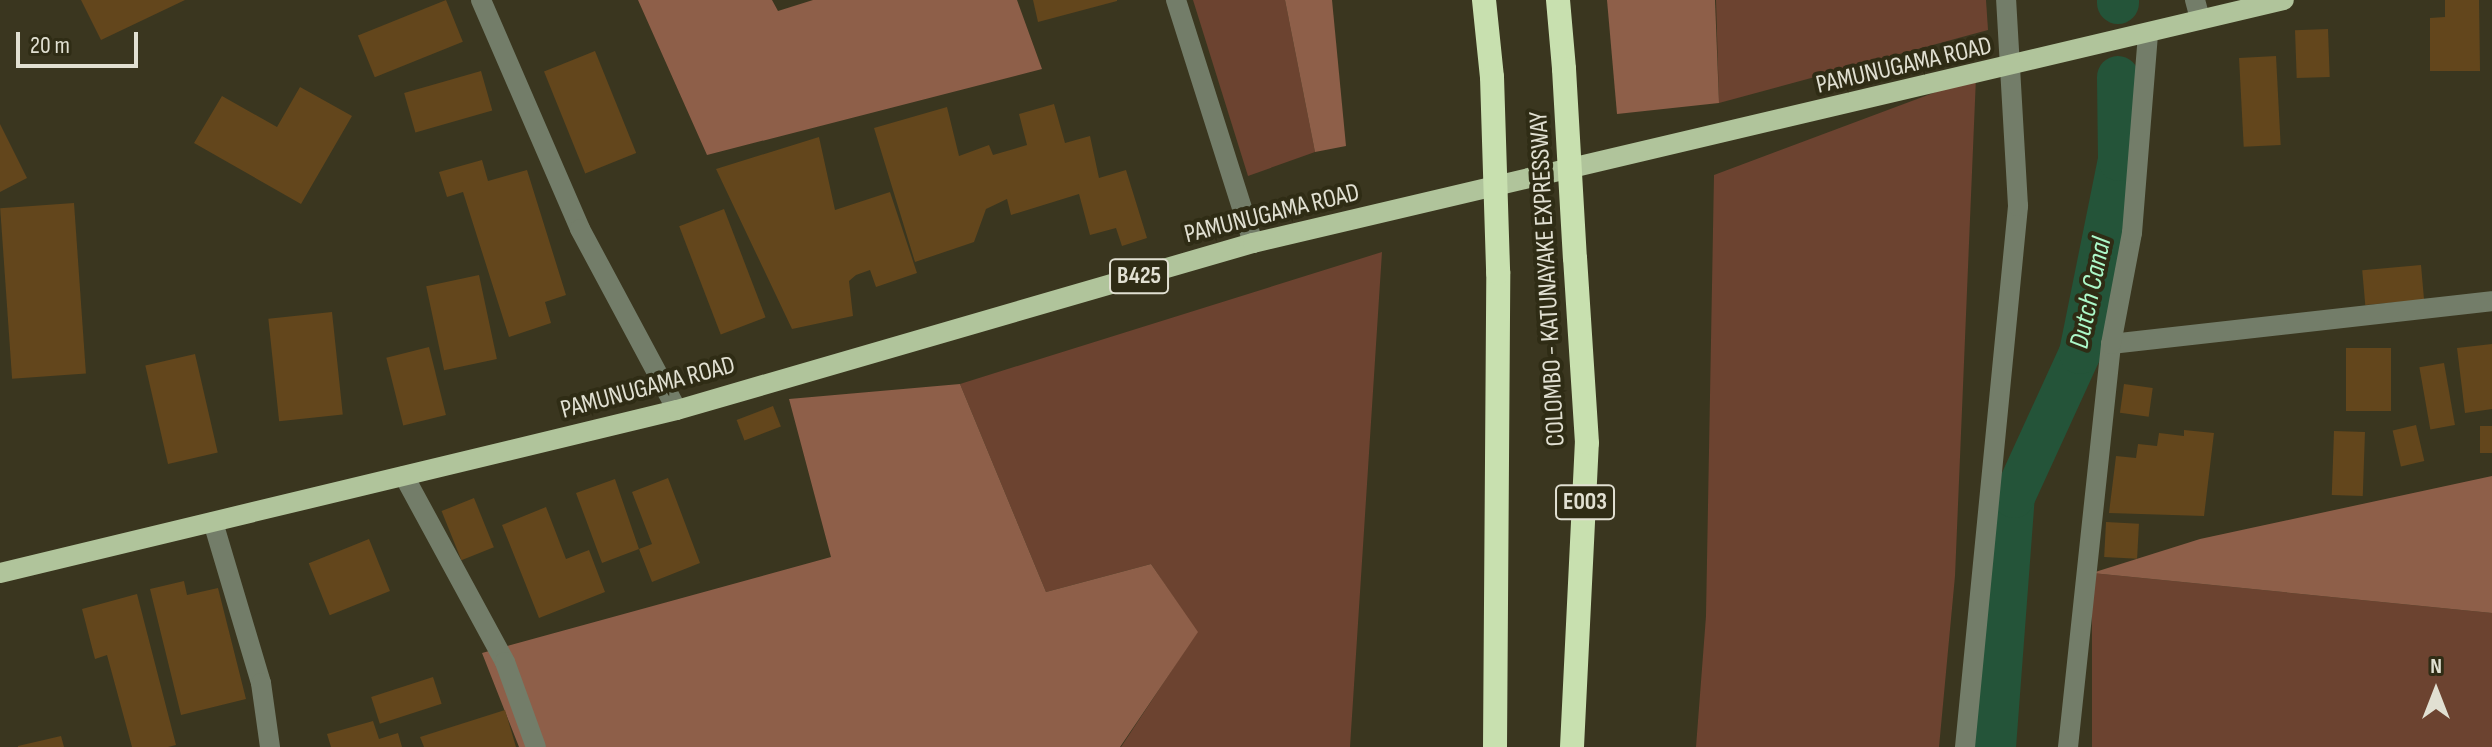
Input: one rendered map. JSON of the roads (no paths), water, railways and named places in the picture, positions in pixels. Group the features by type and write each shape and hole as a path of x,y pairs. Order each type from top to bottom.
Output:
{"highway":[{"name":"COLOMBO - KATUNAYAKE EXPRESSWAY","path":"1484,0 1492,77 1498,273 1495,747"},
{"name":"COLOMBO - KATUNAYAKE EXPRESSWAY","path":"1558,0 1587,443 1572,747"}],"main road":[{"name":"PAMUNUGAMA ROAD","path":"0,573 677,410 1253,243 2009,69 2148,33 2198,10 2284,0"}],"street":[{"path":"481,0 580,229 677,410"},
{"path":"1176,0 1253,243"},
{"path":"1965,747 2018,206 2006,0"},
{"path":"2068,747 2111,344 2132,233 2148,33"},
{"path":"2111,344 2492,301"},
{"path":"404,476 505,662 536,747"},
{"path":"213,522 261,683 270,747"}],"waterway":[{"name":"Dutch Canal","path":"1995,747 2014,497 2080,353 2119,160 2118,77"}]}
